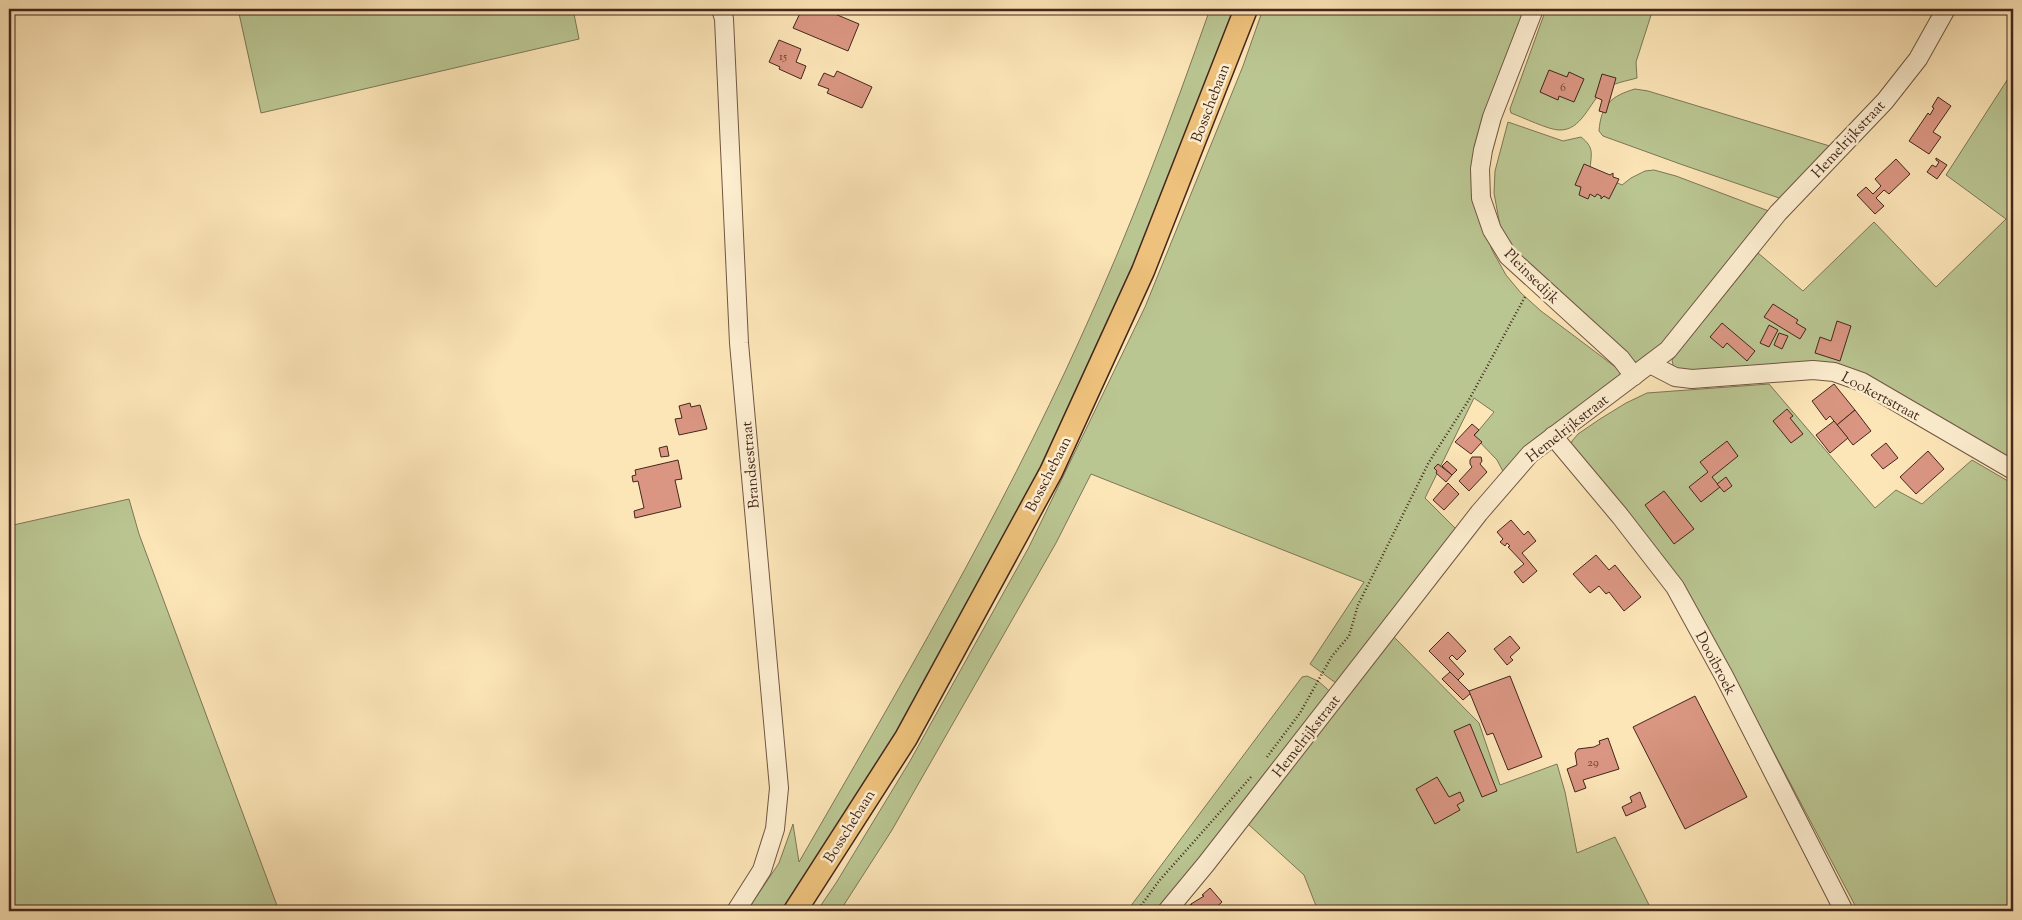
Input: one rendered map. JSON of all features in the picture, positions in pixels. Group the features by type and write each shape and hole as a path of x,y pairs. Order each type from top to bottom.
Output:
{"main road":[{"name":"Bosschebaan","path":"795,911 906,738 1051,472 1143,271 1246,9"}],"street":[{"name":"Brandsestraat","path":"722,9 739,343 779,788 775,829 762,870 736,911"},
{"name":"Pleinsedijk","path":"1534,9 1492,117 1480,169 1481,198 1492,230 1508,256 1621,359 1634,376"},
{"name":"Hemelrijkstraat","path":"1168,911 1479,513 1530,454 1668,350 1778,213 1885,101 1918,59 1946,9"},
{"name":"Lookertstraat","path":"1650,364 1675,377 1692,379 1812,370 1834,372 1862,382 2013,470"},
{"name":"Dooibroek","path":"1554,436 1620,516 1674,587 1724,676 1844,911"}],"path":[{"path":"1265,760 1300,712 1332,656 1349,636 1358,605 1429,462 1470,398 1533,280"},
{"path":"1137,911 1159,881 1253,775"}],"green space":[{"path":"238,9 573,9 579,39 261,113"},
{"path":"1210,9 1240,9 1158,224 999,560 792,911 747,911 779,863 793,824 799,862 946,603 1016,472 1081,337 1116,256 1165,133"},
{"path":"1263,9 1530,9 1486,134 1483,223 1492,250 1506,275 1521,293 1541,311 1630,378 1506,477 1497,460 1474,436 1494,412 1474,398 1425,498 1460,533 1340,686 1310,664 1364,582 1091,474 1056,543 892,830 840,911 817,911 910,761 1029,547 1145,307 1243,66"},
{"path":"1546,9 1653,9 1636,62 1637,78 1615,84 1604,90 1585,115 1574,126 1567,129 1559,130 1542,126 1511,113 1510,109"},
{"path":"2013,71 2013,460 1848,370 1687,375 1674,369 1672,360 1758,253 1803,291 1874,222 1936,287 2006,219 1946,175"},
{"path":"1635,89 1648,91 1833,147 1782,199 1603,136 1599,131 1605,108 1620,95"},
{"path":"1508,122 1563,141 1581,137 1590,148 1590,170 1622,185 1645,171 1654,170 1676,176 1774,213 1641,373 1516,266 1500,226 1494,193 1495,171"},
{"path":"1769,384 1875,508 1896,490 1922,504 1972,460 2013,484 2013,911 1858,911 1699,614 1571,446 1572,441 1578,434 1626,403 1647,393"},
{"path":"129,499 139,534 279,911 9,911 9,526"},
{"path":"1394,637 1479,723 1500,785 1557,764 1565,792 1577,853 1615,837 1652,911 1318,911 1304,875 1248,824"},
{"path":"1307,676 1318,681 1334,695 1166,911 1127,911 1302,677"}],"building":[{"path":"802,9 823,9 859,24 848,51 793,28"},
{"path":"779,40 801,49 796,62 806,66 801,79 769,62"},
{"path":"1549,70 1567,77 1569,72 1584,79 1574,102 1559,96 1558,100 1540,92"},
{"path":"837,71 872,87 862,108 827,93 829,89 818,85 824,73 834,77"},
{"path":"1602,74 1616,78 1606,113 1599,111 1602,100 1595,97"},
{"path":"1938,97 1951,106 1933,132 1941,137 1929,154 1909,141 1928,113 1930,115"},
{"path":"1936,158 1947,165 1937,179 1927,172 1932,165 1936,167 1939,162"},
{"path":"1896,159 1910,174 1889,194 1884,190 1876,198 1884,206 1875,214 1857,195 1866,187 1873,194 1881,186 1875,179"},
{"path":"1584,164 1610,175 1613,173 1613,177 1619,179 1609,199 1604,196 1601,199 1601,196 1597,194 1595,197 1590,194 1588,199 1579,195 1581,187 1575,185"},
{"path":"1773,304 1798,320 1796,323 1806,329 1800,339 1764,317"},
{"path":"1837,321 1851,326 1840,361 1815,353 1820,337 1831,341"},
{"path":"1722,323 1755,351 1747,361 1727,343 1723,348 1710,337"},
{"path":"1769,325 1778,330 1769,347 1760,343"},
{"path":"1779,333 1788,336 1782,349 1774,345"},
{"path":"1834,384 1855,410 1837,425 1830,416 1826,420 1812,401"},
{"path":"690,403 691,407 700,405 707,429 679,435 675,419 682,418 679,406"},
{"path":"1787,409 1793,416 1790,418 1803,434 1791,443 1773,421"},
{"path":"1855,410 1871,431 1853,445 1837,425"},
{"path":"1834,421 1848,438 1830,453 1816,435"},
{"path":"1472,424 1479,430 1474,435 1482,442 1471,454 1455,442"},
{"path":"1727,441 1738,456 1712,477 1720,487 1701,502 1689,487 1708,472 1700,462"},
{"path":"1886,443 1898,458 1883,469 1871,455"},
{"path":"667,446 669,456 661,457 659,448"},
{"path":"1928,451 1944,469 1916,494 1900,477"},
{"path":"1472,457 1481,457 1482,461 1480,464 1487,472 1469,491 1459,481 1472,467 1470,460"},
{"path":"678,460 682,479 675,480 681,507 635,518 634,511 644,508 638,481 633,482 632,476 636,475 635,470"},
{"path":"1447,461 1457,470 1452,475 1442,466"},
{"path":"1438,464 1452,475 1446,482 1436,473 1437,471 1434,468"},
{"path":"1726,477 1732,486 1724,492 1717,484"},
{"path":"1448,483 1459,494 1444,510 1433,500"},
{"path":"1664,491 1694,529 1674,544 1645,505"},
{"path":"1511,520 1524,535 1528,531 1536,541 1522,553 1537,571 1523,583 1514,572 1524,564 1508,547 1510,546 1507,543 1505,546 1500,542 1503,539 1497,532"},
{"path":"1596,555 1609,570 1615,565 1641,597 1624,611 1609,592 1606,594 1599,586 1590,593 1573,574"},
{"path":"1448,632 1466,651 1457,660 1452,655 1449,658 1464,674 1458,680 1429,651"},
{"path":"1510,636 1520,648 1510,657 1513,660 1507,665 1494,649"},
{"path":"1450,672 1471,693 1463,700 1442,679"},
{"path":"1510,676 1542,757 1508,770 1493,733 1487,735 1469,691"},
{"path":"1695,696 1747,797 1685,829 1633,727"},
{"path":"1470,724 1497,791 1482,797 1454,731"},
{"path":"1608,738 1619,769 1583,780 1586,788 1575,792 1567,769 1577,765 1575,753 1578,749 1594,747 1600,744 1599,741"},
{"path":"1437,777 1449,797 1460,792 1464,801 1457,805 1460,810 1435,824 1416,789"},
{"path":"1640,792 1646,807 1626,816 1622,807 1632,802 1630,797"},
{"path":"1210,888 1222,902 1212,911 1198,911 1191,904 1204,896 1202,895"},
{"path":"1191,904 1198,911 1183,911"}]}
